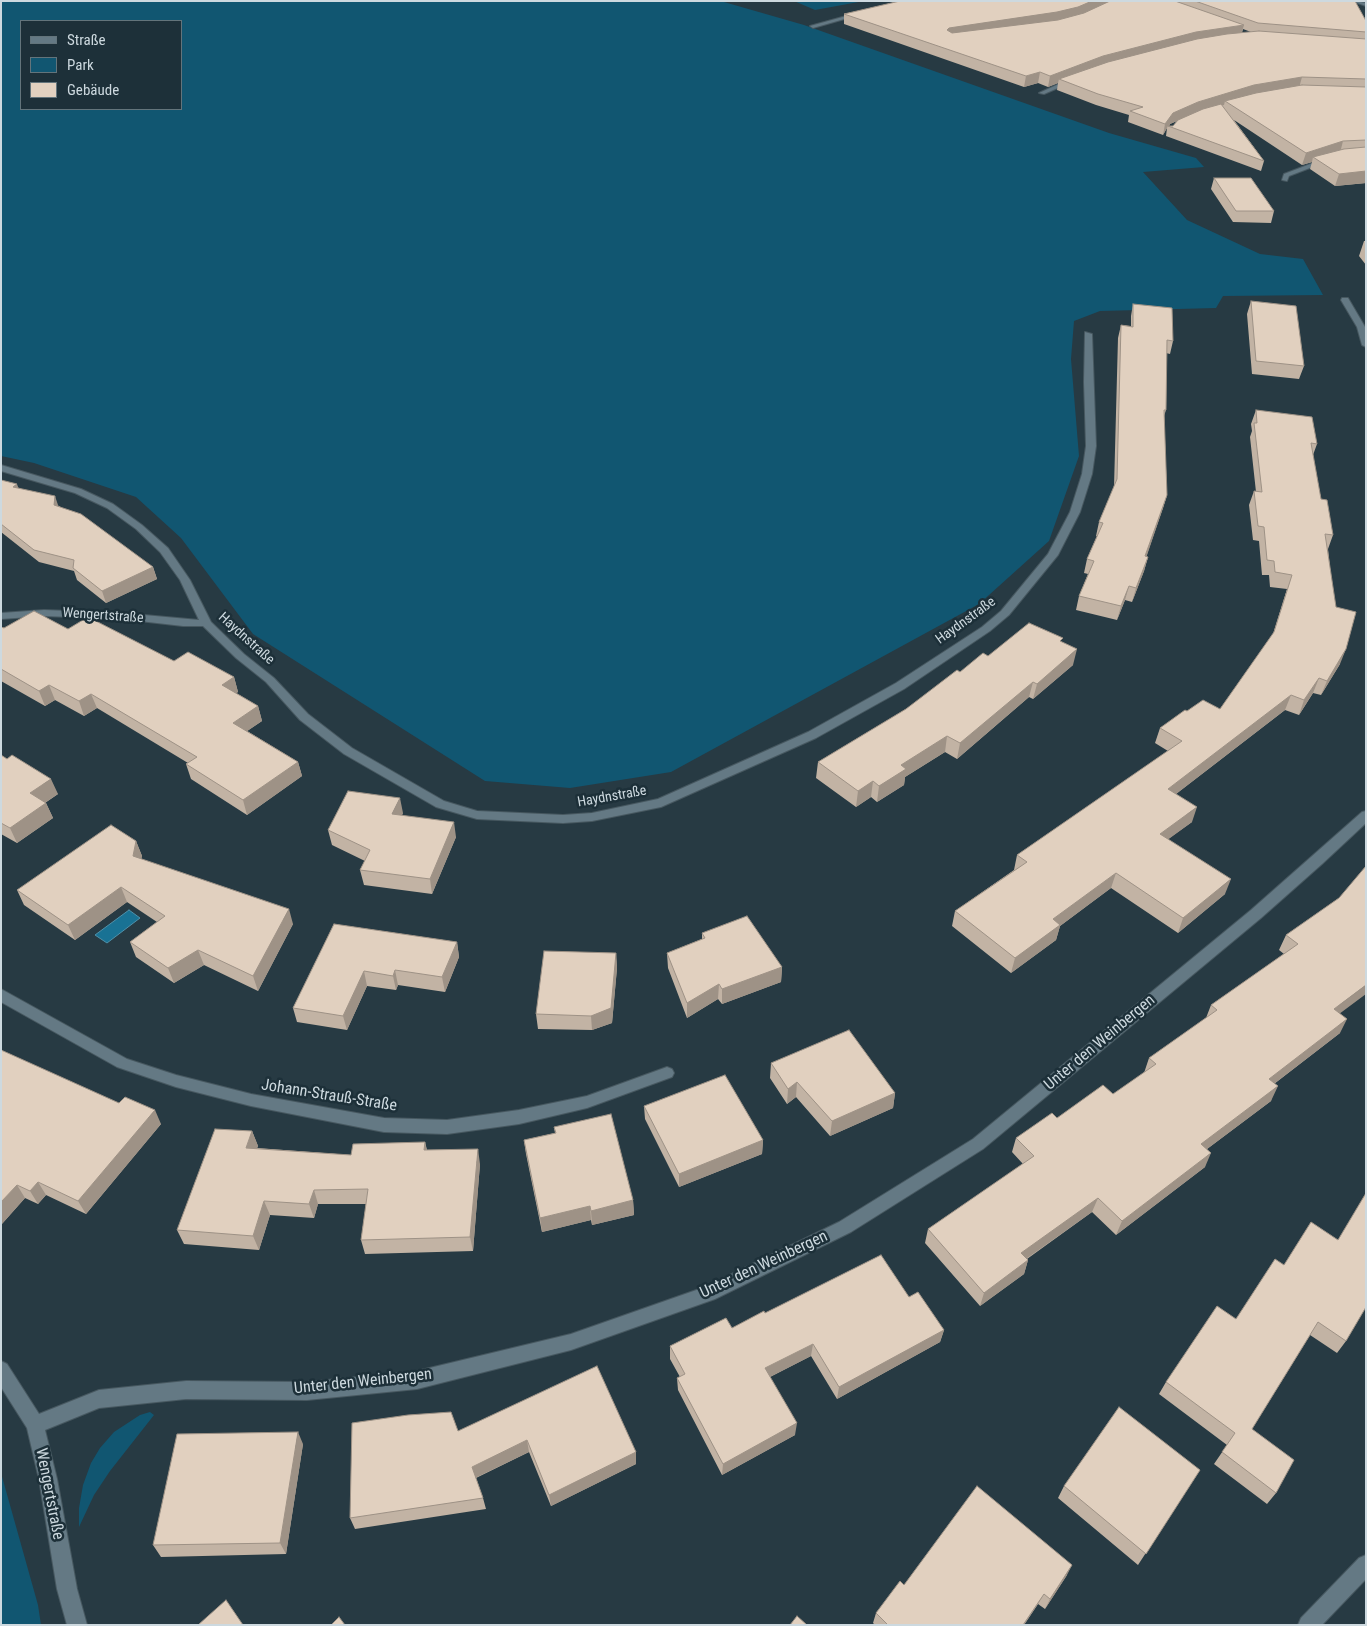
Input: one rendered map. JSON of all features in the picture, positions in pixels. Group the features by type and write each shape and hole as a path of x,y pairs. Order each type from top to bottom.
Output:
{"street":[{"path":"1357,1 1366,5"},
{"path":"813,26 865,12"},
{"path":"1042,92 1077,79"},
{"path":"1285,180 1286,175 1299,169 1334,158"},
{"path":"1345,300 1361,327 1366,345"},
{"name":"Haydnstraße","path":"1,468 78,491 110,506 139,527 164,550 185,580 206,623 240,656 270,680 304,717 348,751 440,804 477,815 562,819 592,817 661,803 812,735 900,686 986,629 1005,613 1053,555 1075,512 1087,474 1091,446 1088,334"},
{"name":"Wengertstraße","path":"1,616 44,613 206,623"},
{"name":"Unter den Weinbergen","path":"35,1425 98,1399 186,1390 307,1390 417,1380 571,1342 709,1293 845,1227 978,1144 1256,914 1318,861 1366,815"},
{"name":"Johann-Strauß-Straße","path":"1,995 122,1062 176,1082 323,1115 384,1124 447,1127 519,1117 587,1102 668,1073"},
{"name":"Wengertstraße","path":"1,1370 35,1425 48,1479 67,1589 77,1625"},
{"path":"1308,1625 1366,1565"}],"green space":[{"path":"1,1 726,1 724,2 804,25 1109,133 1196,158 1204,167 1143,172 1187,220 1260,254 1303,259 1323,295 1223,296 1216,308 1100,311 1074,321 1071,359 1079,456 1049,541 979,604 671,772 570,788 485,781 253,634 181,538 136,497 34,463 1,456"},
{"path":"794,1 864,1 815,10"},
{"path":"150,1412 154,1415 110,1471 94,1495 79,1527 79,1508 83,1485 91,1463 100,1448 114,1432 140,1415"},
{"path":"1,1473 38,1605 41,1625 1,1625"}],"shaded area":[{"path":"129,910 140,918 107,943 95,935"}],"building":[{"path":"900,1 1092,1 1078,7 1057,12 949,28 947,30 952,33 1058,20 1084,13 1110,1 1175,1 1244,25 1196,32 1103,56 1050,76 1040,72 1026,76 844,14"},
{"path":"1195,1 1355,1 1366,21 1366,32 1258,23"},
{"path":"1259,31 1366,39 1366,79 1302,77 1254,85 1198,102 1173,113 1165,124 1130,111 1143,107 1098,94 1059,79 1108,62 1197,39"},
{"path":"1302,85 1366,87 1366,140 1343,141 1306,153 1225,101 1256,93"},
{"path":"1221,104 1264,161 1168,126 1173,126 1178,120 1203,109"},
{"path":"1366,147 1366,171 1339,174 1313,157 1344,149"},
{"path":"1214,178 1251,178 1274,211 1236,211"},
{"path":"1251,301 1296,306 1304,366 1256,361"},
{"path":"1133,304 1172,308 1173,341 1167,340 1166,410 1164,410 1167,495 1145,556 1148,557 1136,588 1129,586 1121,606 1079,596 1094,561 1087,559 1103,523 1099,522 1117,479 1121,325 1133,327"},
{"path":"1256,410 1312,417 1317,444 1311,443 1321,499 1327,500 1333,535 1325,534 1336,607 1356,612 1346,649 1327,681 1319,678 1304,700 1291,695 1168,789 1197,807 1160,834 1231,879 1183,918 1116,873 1053,919 1060,925 1015,958 955,911 1027,862 1017,855 1182,741 1160,728 1203,700 1220,709 1274,632 1292,575 1275,572 1274,561 1267,560 1264,527 1258,526 1254,491 1262,492 1254,423 1257,423"},
{"path":"1,480 17,484 13,487 55,496 54,505 81,514 153,567 102,591 73,568 74,560 34,550 1,524"},
{"path":"34,611 68,629 88,617 174,661 188,652 234,677 222,685 258,706 233,723 298,762 243,800 186,764 197,757 91,694 79,701 49,685 39,691 1,669 1,627 4,628"},
{"path":"1029,623 1063,638 1060,641 1077,649 1037,684 1033,682 960,743 947,736 901,765 906,769 879,786 873,781 858,791 818,762 906,709 957,670 960,672 983,653 988,656"},
{"path":"1,755 7,759 12,755 51,779 30,793 46,803 10,828 1,823"},
{"path":"348,791 400,798 392,814 454,822 430,879 360,870 370,850 328,830"},
{"path":"111,825 136,841 133,856 289,909 253,976 198,950 168,968 130,942 165,916 121,887 68,925 17,890"},
{"path":"1366,866 1366,985 1334,1009 1347,1019 1269,1079 1278,1086 1201,1144 1211,1153 1122,1221 1098,1198 1021,1253 1028,1260 984,1293 928,1229 1034,1156 1016,1138 1052,1113 1057,1118 1103,1085 1113,1094 1156,1064 1149,1058 1217,1010 1211,1005 1298,944 1286,935 1339,898"},
{"path":"747,916 782,967 722,989 719,984 687,1003 667,953 705,938 702,933"},
{"path":"334,924 457,942 442,977 395,970 393,976 364,971 343,1016 293,1008"},
{"path":"544,951 616,953 611,1008 591,1016 536,1014"},
{"path":"849,1030 895,1093 832,1121 797,1082 788,1089 771,1063"},
{"path":"1,1050 119,1103 125,1097 155,1110 78,1201 38,1182 30,1191 17,1185 1,1202"},
{"path":"725,1075 763,1140 679,1174 644,1106"},
{"path":"611,1114 633,1200 591,1211 590,1206 540,1218 524,1140 556,1133 554,1127"},
{"path":"215,1129 252,1131 246,1148 351,1155 353,1144 425,1142 424,1150 478,1149 470,1237 361,1240 368,1189 314,1190 309,1204 264,1201 253,1236 177,1230"},
{"path":"1366,1193 1366,1307 1346,1341 1318,1322 1252,1429 1294,1460 1276,1493 1222,1452 1235,1433 1166,1382 1217,1306 1236,1319 1275,1259 1284,1265 1311,1222 1338,1240"},
{"path":"881,1255 909,1297 918,1292 944,1330 839,1387 813,1344 765,1368 797,1423 723,1464 677,1378 685,1374 670,1346 726,1318 732,1328"},
{"path":"597,1366 636,1452 549,1495 527,1440 472,1467 483,1498 350,1518 352,1423 408,1415 451,1412 458,1431"},
{"path":"1119,1407 1200,1470 1146,1554 1064,1486"},
{"path":"298,1432 280,1543 153,1545 177,1434"},
{"path":"977,1486 1072,1565 1050,1599 1044,1594 1023,1625 888,1625 876,1613 900,1581 904,1585"},
{"path":"226,1600 243,1625 198,1625"},
{"path":"797,1616 807,1625 790,1625"},
{"path":"339,1617 345,1625 331,1625"}]}
